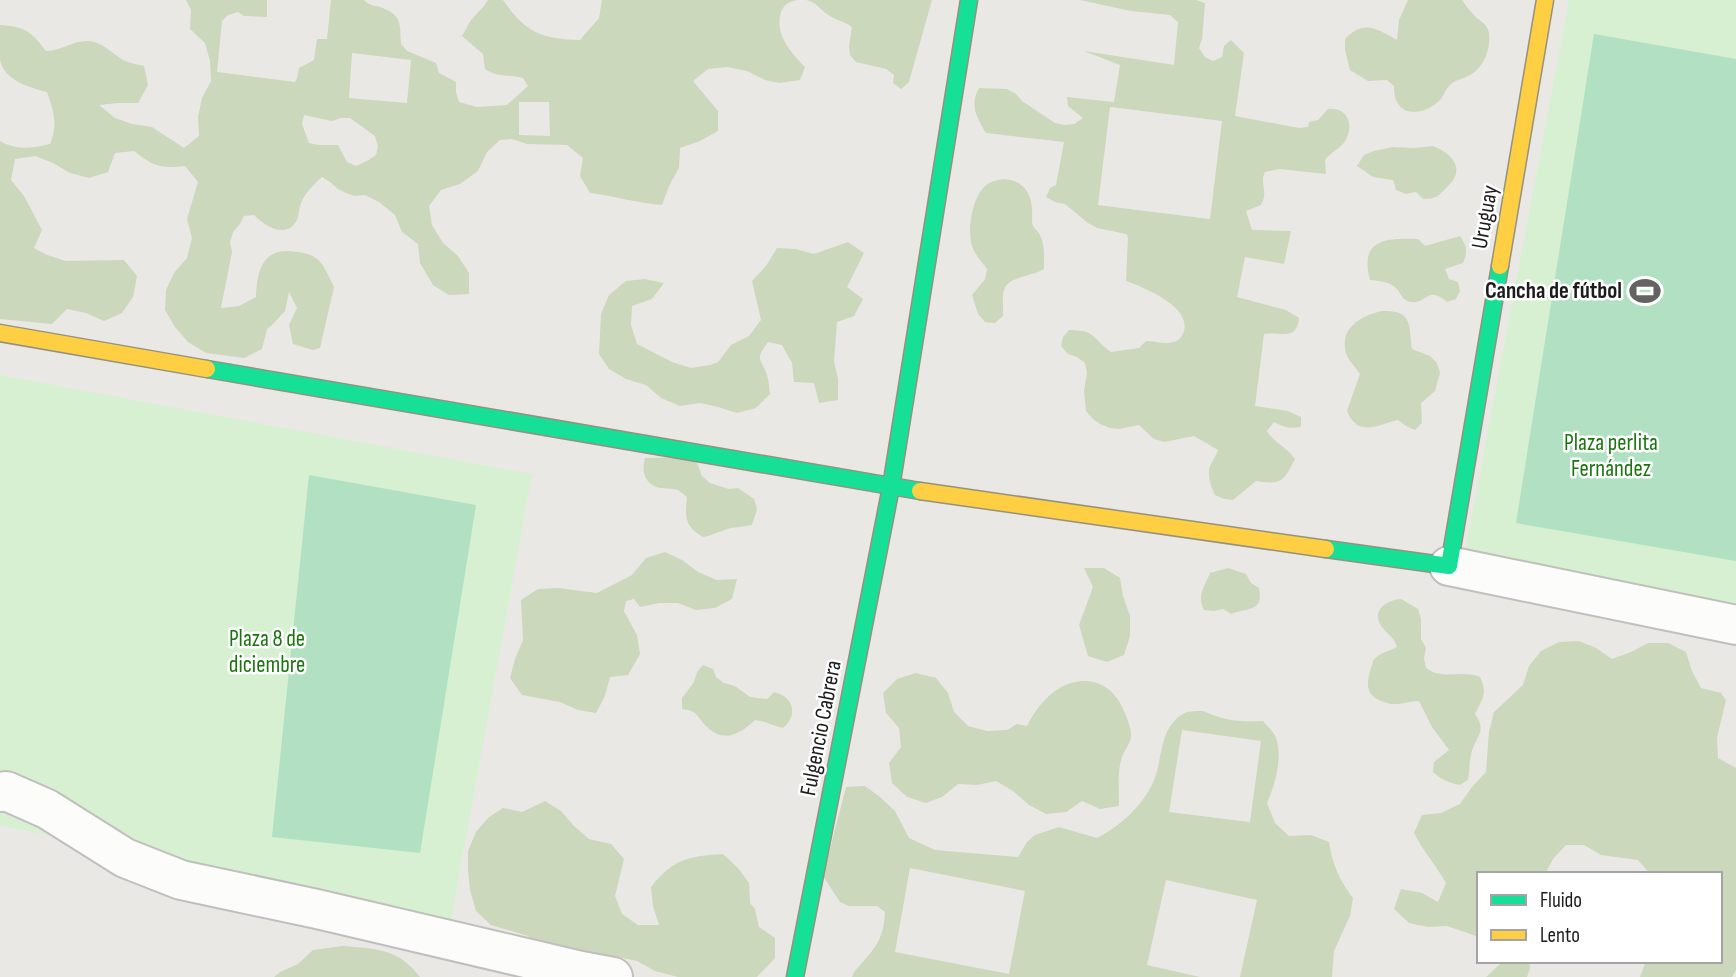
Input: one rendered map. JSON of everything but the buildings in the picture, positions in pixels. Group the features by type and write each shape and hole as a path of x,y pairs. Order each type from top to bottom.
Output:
{"main road":[{"name":"Fulgencio Cabrera","path":"795,977 891,487 969,0"},
{"name":"Uruguay","path":"1449,566 1545,0"},
{"path":"0,333 891,487 1449,566"}],"street":[{"path":"1449,566 1736,625"},
{"path":"0,792 6,791 47,809 125,858 181,880 613,977"}],"green space":[{"path":"186,0 267,0 267,17 244,16 238,12 228,15 222,21 217,72 295,82 299,68 314,60 317,39 327,39 331,0 364,0 392,13 400,25 401,44 407,51 436,63 439,73 456,82 459,102 477,107 507,105 528,86 523,78 499,75 485,69 483,54 462,36 488,0 503,0 519,20 535,32 555,38 580,40 599,18 602,0 798,0 788,3 782,9 779,20 789,49 805,67 800,80 779,83 727,67 708,69 693,81 718,111 718,131 680,148 679,168 662,205 590,193 580,176 583,158 567,145 500,140 487,152 478,171 460,184 441,190 429,206 432,225 443,243 458,256 469,273 469,294 449,295 433,285 420,263 418,244 402,232 395,215 379,202 365,195 346,193 322,177 305,196 297,220 287,229 270,227 254,215 244,216 230,242 232,252 221,308 239,306 256,297 262,265 273,254 290,251 311,255 322,264 334,287 320,348 313,350 293,344 289,325 297,308 289,292 285,311 267,329 262,349 244,358 206,353 188,342 175,327 165,310 166,290 174,273 187,258 192,238 187,219 198,182 185,166 158,165 134,151 115,153 108,172 89,178 70,173 35,156 15,159 11,180 24,196 42,230 34,248 66,261 124,260 137,276 133,297 122,313 104,321 67,309 52,324 0,319 0,141 19,147 50,144 54,124 47,92 18,82 2,66 0,25 27,31 46,51 89,41 103,46 123,60 144,66 148,85 138,103 99,105 115,118 152,127 184,148 199,136 198,117 202,98 211,81 210,61 205,43 190,29 191,10","holes":["352,53 411,60 407,103 349,98","519,102 549,102 550,136 519,135","304,115 332,121 350,118 375,136 378,146 376,155 356,166 347,162 338,145 309,143 302,124"]},
{"path":"806,0 932,0 909,82 901,89 893,83 894,75 886,69 856,62 850,55 852,27"},
{"path":"1080,0 1196,0 1205,3 1199,48 1205,57 1213,61 1222,57 1224,46 1231,40 1244,53 1235,116 1299,128 1308,127 1309,122 1318,120 1328,109 1335,109 1346,115 1348,120 1347,138 1325,160 1326,174 1279,169 1265,172 1261,205 1246,211 1252,230 1291,231 1284,264 1245,257 1237,297 1286,310 1299,318 1298,325 1291,333 1264,334 1255,406 1288,411 1301,417 1301,427 1287,427 1274,422 1267,431 1295,459 1288,473 1277,482 1256,481 1233,500 1215,495 1211,485 1209,470 1218,450 1194,436 1164,442 1154,439 1139,425 1110,428 1100,424 1086,411 1085,363 1068,354 1061,346 1063,337 1069,330 1090,334 1111,352 1139,348 1146,341 1175,341 1184,331 1184,322 1180,313 1164,299 1126,281 1126,234 1097,228 1065,204 1046,197 1050,188 1056,185 1064,142 986,133 975,111 979,88 1007,89 1055,123 1074,124 1083,118 1068,106 1067,97 1114,102 1120,65 1084,51 1174,65 1178,22 1170,15 1131,11","holes":["1110,107 1222,121 1210,219 1098,205"]},
{"path":"1408,0 1462,0 1486,26 1489,33 1488,51 1479,68 1451,84 1440,100 1431,107 1415,112 1402,108 1395,96 1394,86 1387,80 1368,81 1350,70 1345,50 1345,39 1358,29 1371,28 1397,40 1399,20"},
{"name":"Cancha de fútbol","path":"1569,0 1736,0 1736,610 1464,558"},
{"name":"Cancha de fútbol","path":"1594,34 1736,59 1736,561 1516,523"},
{"path":"1433,146 1446,153 1456,168 1453,181 1434,198 1423,199 1416,192 1406,194 1396,190 1393,180 1373,177 1357,166 1364,155 1374,151 1393,147"},
{"path":"1004,179 1020,184 1030,197 1032,224 1043,243 1044,269 1007,284 1003,294 1003,316 995,323 985,322 978,314 972,295 985,279 987,269 972,246 970,223 980,192 988,184"},
{"path":"1460,236 1466,249 1463,263 1445,269 1449,279 1458,282 1460,291 1456,299 1447,302 1431,295 1411,302 1390,284 1370,280 1368,256 1378,244 1395,239 1418,239 1425,246"},
{"path":"848,242 864,253 847,287 863,299 854,316 837,322 834,361 838,379 838,400 819,403 814,383 794,382 792,363 782,345 768,342 760,359 768,377 770,394 756,408 737,413 700,403 680,406 661,398 646,385 626,379 609,369 599,354 601,314 609,295 626,281 645,279 664,283 652,299 632,306 631,325 637,344 672,362 691,368 718,362 731,345 749,336 761,320 752,281 766,266 777,248 814,254"},
{"path":"1383,311 1393,311 1405,317 1412,349 1430,356 1437,363 1440,373 1435,391 1421,403 1422,423 1415,430 1398,420 1369,428 1362,427 1351,419 1347,411 1360,374 1347,356 1345,338 1359,320"},
{"name":"Plaza 8 de diciembre","path":"0,375 532,474 451,920 0,825"},
{"path":"695,457 702,476 710,483 729,489 738,488 754,499 757,509 752,525 703,537 692,529 687,520 687,497 678,490 651,484 646,477 645,458"},
{"path":"309,475 476,505 420,853 272,837"},
{"path":"665,552 717,580 737,579 732,599 715,608 696,610 678,603 640,607 634,599 626,601 624,611 637,635 640,654 628,675 610,677 605,696 596,713 578,710 560,702 522,695 510,678 523,640 521,600 538,589 558,588 597,593 632,575 646,558"},
{"path":"1084,568 1104,568 1120,578 1130,616 1130,636 1124,655 1107,662 1088,656 1079,625 1093,587"},
{"path":"1228,568 1246,574 1251,583 1259,588 1259,602 1253,608 1231,614 1223,609 1204,610 1201,596 1210,573"},
{"path":"1401,599 1418,609 1421,639 1426,648 1426,668 1439,674 1480,677 1484,688 1475,714 1481,729 1471,754 1468,780 1460,785 1446,781 1433,772 1434,762 1449,750 1432,727 1419,701 1391,704 1378,700 1369,689 1368,679 1375,658 1397,647 1380,624 1378,614 1387,603"},
{"path":"1579,641 1612,659 1648,643 1668,643 1686,652 1701,688 1721,693 1726,700 1717,738 1718,758 1736,768 1736,970 1732,977 1640,977 1645,963 1722,963 1722,872 1648,872 1638,860 1601,855 1584,845 1566,845 1553,859 1546,872 1477,872 1477,936 1447,926 1428,927 1409,923 1394,909 1401,889 1422,893 1438,902 1446,883 1414,833 1422,815 1441,813 1460,804 1486,772 1489,732 1494,712 1523,685 1529,666 1541,651 1559,642"},
{"path":"703,665 713,669 716,677 724,683 735,686 750,697 767,699 774,692 786,697 792,707 788,723 783,728 755,720 743,730 731,735 725,736 712,731 693,712 682,709 682,698"},
{"path":"916,673 936,678 948,693 954,712 968,726 987,731 1007,730 1017,724 1027,726 1046,698 1071,683 1081,681 1102,685 1118,700 1131,731 1119,769 1119,806 1100,809 1082,801 1066,812 1046,814 996,781 977,785 958,784 942,797 926,803 907,797 892,783 889,763 901,747 899,728 886,713 883,693 897,679"},
{"path":"1203,711 1232,720 1263,721 1276,738 1279,754 1273,788 1267,803 1275,823 1289,836 1311,835 1329,842 1337,872 1353,898 1350,916 1334,951 1332,977 1240,977 1257,900 1166,880 1147,965 1200,977 852,977 879,939 885,912 877,906 849,906 840,902 823,876 846,787 865,786 895,811 909,838 935,850 1018,857 1035,835 1059,827 1097,838 1114,828 1135,809 1152,785 1166,735 1177,718 1187,712","holes":["1182,730 1261,741 1250,822 1169,812","910,868 1025,891 1009,974 895,952"]},
{"path":"545,801 561,811 589,839 611,844 624,859 615,896 622,914 638,925 659,925 651,887 667,870 691,858 723,854 749,883 750,903 755,909 759,927 775,938 775,958 757,977 678,977 655,971 637,961 618,957 542,951 528,936 491,925 476,911 470,890 468,851 476,832 489,817 503,808 522,812"},
{"path":"343,946 376,949 395,955 412,967 420,977 274,977 298,964 313,950"},
{"path":"1529,963 1530,968 1527,977 1486,977 1500,964"}],"traffic: fast":[{"path":"795,977 891,487 969,0"},
{"path":"1326,549 1449,566 1500,266"},
{"path":"207,369 920,491"}],"traffic: slow":[{"path":"1500,266 1545,0"},
{"path":"0,333 207,369"},
{"path":"920,491 1326,549"}],"place":[{"name":"Cancha de fútbol","path":"1645,291"}],"park label":[{"name":"Plaza perlita Fernández","path":"1611,456"}]}
